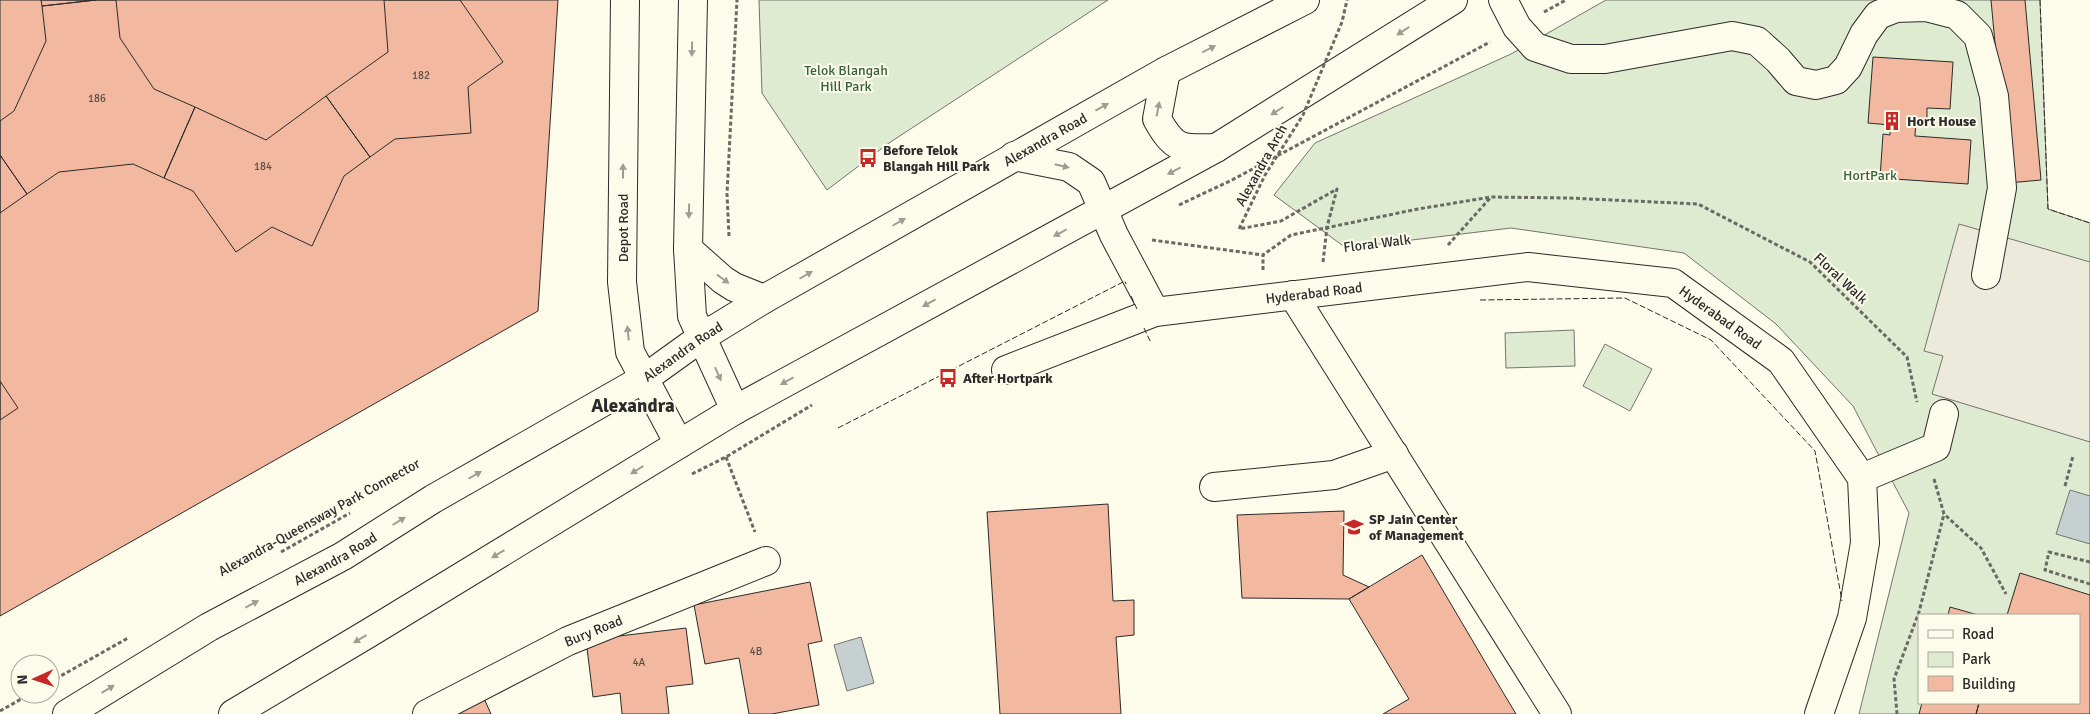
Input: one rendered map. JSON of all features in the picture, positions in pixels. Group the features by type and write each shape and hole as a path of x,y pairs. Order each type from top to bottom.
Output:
{"main road":[{"name":"Depot Road","path":"625,0 622,282 630,352 679,444"},
{"path":"693,0 688,249 692,316 734,410"},
{"name":"Alexandra Road","path":"67,714 209,627 343,556 433,499 645,378 702,337 764,299 1166,71 1305,0"},
{"path":"233,714 734,410 1216,148 1453,0"},
{"path":"1503,0 1517,27 1535,47 1571,59 1605,60 1732,36 1758,41 1796,81 1816,85 1836,80 1848,67 1864,34 1878,15 1896,8 1926,7 1957,15 1978,36 1994,96 2002,188 1986,275"},
{"path":"1166,71 1157,119 1168,138 1186,149 1216,148"},
{"path":"1014,156 1069,167 1091,182 1114,235 1155,312"},
{"path":"688,249 723,280 734,287 764,299"},
{"name":"Hyderabad Road","path":"1006,370 1155,312 1528,267 1673,283 1781,361 1862,478"},
{"path":"1294,294 1557,714"},
{"path":"1819,714 1854,609 1865,543 1862,478 1936,448 1944,414"},
{"path":"1214,487 1334,475 1394,454"},
{"name":"Bury Road","path":"427,714 568,641 766,561"}],"path":[{"path":"729,236 727,194 737,0"},
{"name":"Alexandra Arch","path":"1323,262 1327,227 1337,189 1281,221 1239,229 1265,174 1303,115 1342,22 1347,0"},
{"path":"1178,206 1232,180 1566,0"},
{"path":"1440,246 1450,245 1490,197"},
{"name":"Floral Walk","path":"1262,256 1291,235 1418,209 1490,197 1568,198 1698,204 1810,262 1907,357 1917,405"},
{"path":"1114,235 1262,256 1264,274"},
{"name":"Floral Walk","path":"1314,264 1332,261"},
{"path":"685,478 726,458 819,401"},
{"path":"1918,614 1944,514 1927,452"},
{"path":"2065,486 2073,456"},
{"path":"726,458 766,561"},
{"name":"Alexandra-Queensway Park Connector","path":"275,555 353,511"},
{"path":"1944,514 1981,548 2006,594"},
{"path":"2090,562 2049,552 2045,570 2090,584"},
{"path":"1898,714 1894,680 1918,615"},
{"path":"60,676 137,634"},
{"path":"0,711 12,704"}],"green space":[{"name":"Telok Blangah Hill Park","path":"759,0 1108,0 889,143 827,190 762,93"},
{"name":"HortPark","path":"1606,0 2040,0 2048,209 2090,223 2090,714 1859,714 1909,513 1853,406 1776,324 1684,253 1511,228 1346,248 1274,195 1315,143 1511,54"},
{"path":"1574,330 1575,366 1506,368 1505,333"},
{"path":"1605,344 1652,369 1630,411 1583,386"}],"shaded area":[{"path":"1959,224 2090,262 2090,442 1932,394 1943,356 1924,351"},
{"path":"2070,490 2090,496 2090,544 2056,534"},
{"path":"861,637 874,683 847,691 834,645"}],"building":[{"path":"0,0 558,0 538,311 0,616"},
{"path":"41,0 96,0 42,6"},
{"path":"96,0 116,0 120,38 154,89 195,107 164,178 133,164 59,172 27,194 0,155 0,121 14,111 46,41 42,6"},
{"path":"384,0 460,0 503,62 468,87 471,133 395,139 370,157 326,96 388,52"},
{"path":"1991,0 2025,0 2041,180 2008,183"},
{"name":"Hort House","path":"1873,57 1953,62 1950,109 1927,108 1927,119 1916,118 1915,136 1971,140 1968,184 1880,178 1883,134 1890,135 1890,125 1868,123"},
{"path":"326,96 370,157 344,176 312,246 272,227 236,252 193,191 164,178 195,107 266,140"},
{"path":"0,155 27,194 0,213"},
{"path":"0,381 18,408 0,420"},
{"path":"1108,504 1113,601 1134,600 1134,635 1116,637 1121,714 1000,714 987,512"},
{"path":"1344,511 1343,575 1369,587 1349,599 1242,598 1237,515"},
{"path":"1422,555 1516,714 1383,714 1409,699 1349,599"},
{"path":"2020,573 2090,595 2090,714 1976,714 1979,704 2080,704 2080,614 2007,614"},
{"path":"810,582 822,641 808,644 819,705 772,714 749,714 739,658 705,664 694,605"},
{"path":"1950,607 1974,614 1948,614"},
{"path":"686,628 693,684 666,687 669,714 622,714 620,693 593,697 586,640"},
{"path":"482,694 491,714 443,714"},
{"path":"1922,704 1979,704 1976,714 1919,714"}],"fence":[{"path":"2040,0 2048,209 2090,223"},
{"path":"838,428 1125,281 1126,284"},
{"path":"1131,296 1137,309"},
{"path":"1480,300 1625,298 1711,340 1815,451 1842,601"},
{"path":"1144,328 1151,343"}],"place":[{"name":"Hort House","path":"1892,121"},
{"name":"Before Telok Blangah Hill Park","path":"868,158"},
{"name":"After Hortpark","path":"948,378"},
{"name":"SP Jain Center of Management","path":"1354,527"}],"district":[{"name":"Alexandra","path":"633,405"}]}
